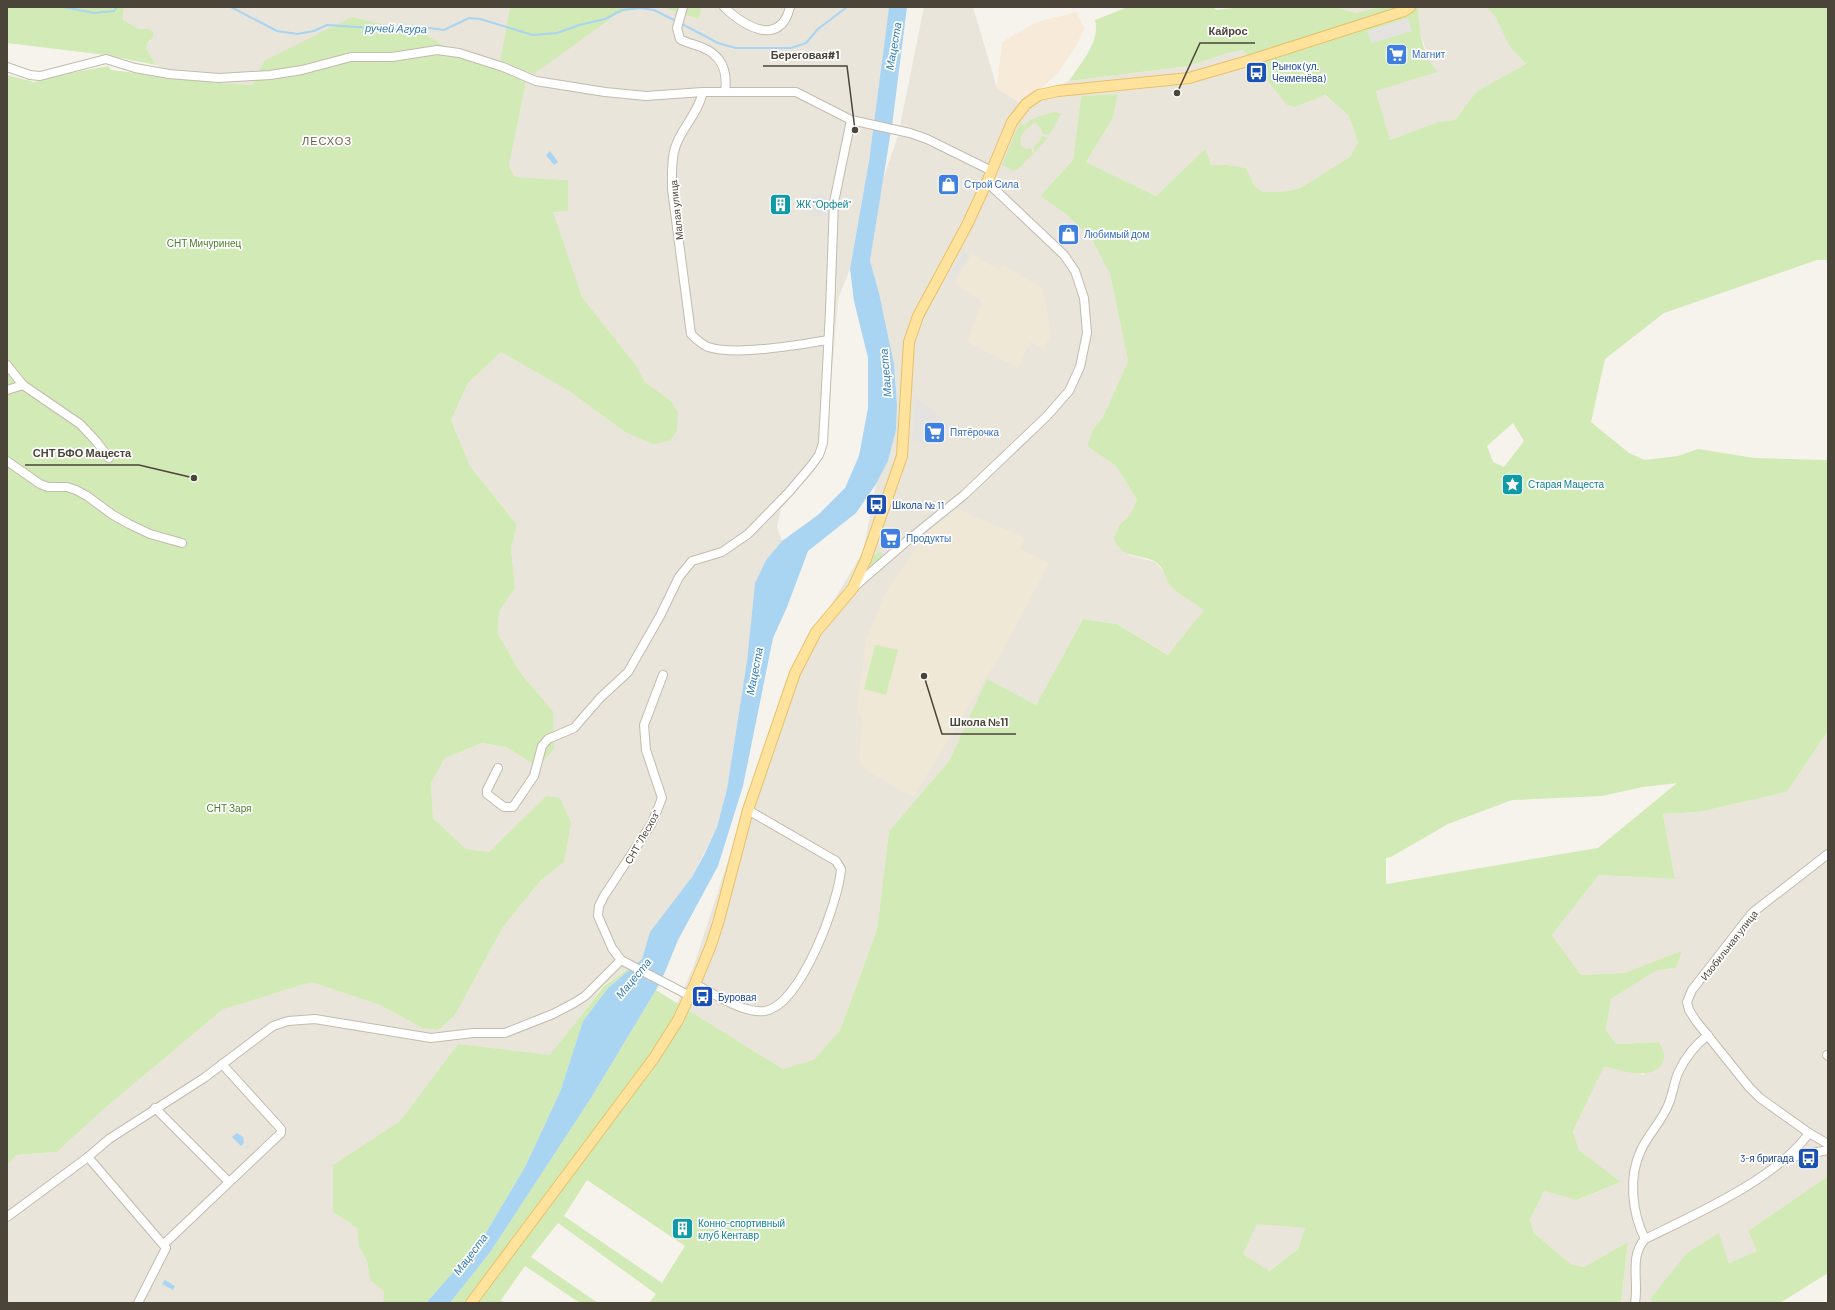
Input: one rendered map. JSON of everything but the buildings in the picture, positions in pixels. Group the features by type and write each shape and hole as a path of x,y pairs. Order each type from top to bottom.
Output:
{"main road":[{"path":"471,1303 654,1058 690,996 719,920 748,810 789,689 805,651 828,617 853,588 866,559 902,456 908,356 918,316 967,225 988,182 1012,122 1026,104 1039,95 1058,91 1189,78 1314,40 1404,11 1410,7"}],"street":[{"path":"683,7 678,28 680,39 708,50 720,60 726,72 725,92"},
{"path":"727,8 751,26 766,30 779,27 784,23 787,19 790,7"},
{"path":"7,66 30,75 40,76 106,59 135,68 169,74 219,78 302,70 351,57 392,57 437,50 459,53 536,80 572,87 646,96 703,92 796,92 851,120 910,133 937,143 992,171"},
{"name":"Малая улица","path":"703,92 700,104 678,140 673,155 672,166 672,189 691,334 698,342 708,347 737,350 828,340"},
{"path":"498,768 487,790 487,794 504,807 513,807 534,776 542,746 548,739 574,728 579,724 583,717 600,698 628,672 660,616 678,577 692,561 722,552 748,534 789,492 819,455 823,443 834,202 851,120"},
{"path":"853,588 913,536 964,495 1046,417 1068,391 1080,367 1087,333 1084,298 1075,271 1064,255 988,182"},
{"path":"7,365 23,385 80,424 109,458"},
{"path":"7,390 23,385"},
{"path":"7,462 40,484 76,490 129,524 150,534 182,543"},
{"name":"СНТ \"Лесхоз\"","path":"624,962 612,948 598,916 604,896 652,823 662,798 646,750 644,725 663,675"},
{"path":"695,984 748,1009 765,1011 778,1005 792,993 803,977 812,958 834,899 841,869 836,860 748,810"},
{"name":"Изобильная улица","path":"1828,854 1752,913 1692,990 1687,1002 1689,1010 1749,1087 1774,1109 1828,1144"},
{"path":"7,1217 88,1157 109,1139 155,1108 204,1078 273,1026 288,1021 315,1019 431,1038 473,1033 505,1033 553,1014 585,996 624,962 690,996"},
{"path":"1645,1239 1635,1207 1634,1182 1637,1160 1641,1150 1669,1104 1683,1064 1690,1053 1708,1035"},
{"path":"164,1244 279,1135 281,1130 222,1064"},
{"path":"155,1108 228,1182"},
{"path":"1635,1303 1637,1276 1635,1258 1638,1248 1645,1239 1740,1190 1787,1158 1809,1133"},
{"path":"1787,1158 1828,1150"},
{"path":"88,1157 164,1244 166,1251 138,1303"}],"shaded area":[{"path":"124,7 510,7 500,61 589,34 617,14 640,7 661,7 699,19 702,7 889,7 869,161 850,269 838,299 826,444 814,471 781,509 777,527 782,541 766,560 755,583 747,661 727,789 717,827 692,877 651,932 642,959 603,986 550,1056 458,1044 400,1121 333,1165 333,1212 357,1228 359,1247 367,1261 370,1279 385,1291 383,1303 7,1303 7,1166 16,1155 57,1152 105,1108 222,1010 311,982 380,1005 422,1028 455,1015 503,927 541,880 564,862 546,796 489,852 466,849 433,818 431,783 445,758 482,743 506,747 538,767 553,711 522,675 498,634 499,612 515,588 511,548 517,525 470,466 451,420 468,383 501,352 569,391 625,432 671,401 645,382 635,364 582,297 552,212 568,180 515,177 509,166 526,82 448,48 425,34 264,61 252,86 181,79 156,65 146,48 147,44 151,41 149,29 139,29 123,20"},
{"path":"924,7 973,7 997,88 1019,102 1069,81 1189,66 1228,53 1243,50 1295,107 1324,95 1349,116 1358,142 1350,157 1300,188 1289,191 1263,192 1255,188 1246,168 1227,165 1210,165 1204,150 1156,196 1086,162 1113,118 1118,94 1081,96 1073,160 1040,196 1066,214 1091,238 1110,274 1128,361 1103,417 1093,429 1087,446 1116,466 1137,500 1130,515 1119,525 1116,532 1129,555 1155,562 1165,573 1170,586 1205,610 1169,655 1117,624 1083,619 1036,705 987,680 949,761 889,831 877,930 840,1030 814,1061 783,1069 677,1003 693,968 784,689 805,648 863,552 876,484 888,461 896,430 897,405 894,364 879,293 870,261 883,179 898,136"},
{"path":"1334,7 1380,7 1356,13"},
{"path":"1418,7 1487,7 1496,18 1509,46 1526,64 1477,91 1455,120 1438,122 1390,140 1376,91 1438,72 1430,65 1419,27"},
{"path":"1077,12 1084,29 1077,44 1059,72 1023,105 997,88 1002,42 1037,22"},
{"path":"1408,18 1412,31 1372,43 1367,31"},
{"path":"811,195 827,196 827,216 811,216"},
{"path":"963,251 969,255 954,280 948,276"},
{"path":"972,254 999,270 1004,265 1043,289 1051,334 1044,348 1030,342 1018,368 967,342 982,302 955,283"},
{"path":"915,397 942,419 923,444 916,440 912,441"},
{"path":"958,509 1025,538 1020,549 1049,563 1002,652 913,797 869,772 859,762 862,718 857,709 866,640 886,592 929,530"},
{"path":"1828,731 1828,1176 1748,1231 1758,1251 1729,1263 1719,1233 1650,1299 1652,1303 1621,1303 1628,1242 1584,1267 1571,1264 1534,1233 1530,1220 1544,1191 1578,1200 1621,1182 1579,1150 1573,1131 1604,1067 1644,1075 1659,1042 1616,1044 1606,1030 1611,999 1657,970 1676,968 1681,952 1624,973 1581,975 1552,935 1599,875 1675,879 1663,814 1699,812 1787,792"},
{"path":"1257,1223 1305,1228 1298,1249 1268,1271 1243,1254"}],"green space":[{"path":"7,7 124,7 123,20 139,29 149,29 153,32 153,37 147,44 146,48 156,65 106,55 7,43"},
{"path":"510,7 640,7 617,14 534,74 500,61"},
{"path":"661,7 702,7 699,19"},
{"path":"1128,7 1213,7 1216,10 1242,7 1334,7 1356,13 1380,7 1418,7 1422,42 1428,58 1438,72 1376,91 1390,140 1438,122 1455,120 1477,91 1526,64 1509,46 1496,18 1487,7 1828,7 1828,260 1817,260 1664,313 1605,359 1591,422 1629,453 1645,460 1678,456 1698,449 1755,458 1828,460 1828,731 1787,792 1699,812 1663,814 1675,879 1599,875 1552,935 1581,975 1624,973 1682,951 1676,968 1657,970 1611,999 1606,1030 1616,1044 1659,1042 1664,1054 1663,1062 1656,1070 1642,1073 1627,1072 1604,1067 1573,1131 1579,1150 1621,1182 1577,1200 1544,1191 1530,1220 1534,1233 1571,1264 1584,1267 1628,1242 1621,1303 649,1303 656,1294 558,1223 531,1257 598,1303 580,1303 525,1266 501,1300 506,1303 450,1303 491,1251 591,1098 656,990 783,1069 814,1060 840,1030 877,930 889,831 949,761 987,679 1036,705 1083,619 1117,624 1168,655 1204,610 1171,587 1162,569 1157,563 1125,552 1117,544 1114,538 1119,525 1130,515 1137,500 1116,466 1087,446 1093,429 1103,417 1128,361 1110,274 1091,238 1066,214 1040,196 1073,160 1081,96 1118,94 1113,118 1086,162 1156,196 1205,149 1211,165 1227,165 1246,168 1255,187 1263,192 1289,191 1300,188 1350,157 1358,142 1349,116 1325,95 1295,107 1287,105 1243,50 1228,53 1189,66 1069,81 1084,60 1092,44 1096,28 1095,20","holes":["1513,423 1524,441 1504,467 1493,462 1487,446","1677,783 1598,848 1386,884 1386,858 1391,857 1448,824 1512,800 1602,796 1643,787","587,1180 685,1246 662,1283 564,1216","1257,1224 1305,1228 1298,1249 1269,1271 1243,1254"]},
{"path":"352,17 425,34 448,48 526,82 509,166 515,177 568,180 568,211 553,212 582,297 635,364 645,382 671,401 678,412 677,430 670,441 653,444 625,432 569,391 501,352 468,383 451,420 470,466 517,525 511,548 515,588 499,612 498,634 522,675 553,711 554,749 538,767 506,747 482,743 445,758 431,783 433,818 466,849 489,852 546,796 560,798 571,823 564,862 541,880 503,927 455,1015 438,1030 422,1028 380,1005 311,982 222,1010 105,1108 57,1152 16,1155 7,1166 7,75 34,82 55,76 108,66 111,70 219,83 252,85 264,61"},
{"path":"1056,112 1061,114 1049,135 1043,134 1040,127 1035,122 1024,133 1021,139 1022,147 1026,149 1031,148 1033,154 1017,170 1012,170 1002,165 1020,122 1024,126 1035,118"},
{"path":"1042,136 1048,138 1035,152 1033,147 1039,142"},
{"path":"879,551 885,556 866,572 873,557"},
{"path":"875,645 898,650 886,695 864,689"},
{"path":"642,959 608,988 583,1021 560,1092 525,1167 481,1241 426,1303 383,1303 384,1291 370,1280 367,1261 359,1247 357,1228 333,1212 333,1165 400,1121 458,1044 550,1055 604,986"},
{"path":"1828,1176 1828,1273 1780,1303 1652,1303 1650,1299 1687,1253 1719,1233 1729,1263 1757,1251 1748,1231"}],"water":[{"name":"Мацеста","path":"889,7 907,7 893,118 870,261 879,293 894,364 897,405 896,430 888,461 876,484 856,513 808,551 787,607 773,638 743,786 718,866 678,940 656,990 591,1098 491,1251 450,1303 426,1303 481,1241 525,1167 560,1092 583,1021 608,988 642,959 650,932 692,877 704,855 717,827 727,789 747,661 755,583 766,560 782,541 818,515 845,488 859,456 868,408 868,358 854,301 850,269 869,161"},
{"path":"550,151 558,162 554,165 546,155"},
{"path":"237,1133 243,1137 244,1143 241,1146 232,1137"},
{"path":"165,1280 175,1286 173,1290 162,1284"}],"waterway":[{"name":"ручей Агура","path":"64,7 94,13 114,11 117,7"},
{"name":"ручей Агура","path":"231,7 277,31 297,34 314,31 327,25 401,30 414,26 444,30 469,18 480,19 533,35 557,33 579,25 605,19 622,10 641,8 654,10 676,21"},
{"name":"ручей Агура","path":"680,23 718,43 736,48 791,48 806,43 818,29 847,7"}],"place":[{"name":"Магнит","path":"1397,54"},
{"name":"Рынок (ул. Чекменёва)","path":"1257,72"},
{"name":"Кайрос","path":"1177,93"},
{"name":"Береговая#1","path":"855,130"},
{"name":"Строй Сила","path":"948,184"},
{"name":"ЖК \"Орфей\"","path":"780,204"},
{"name":"Любимый дом","path":"1069,234"},
{"name":"Пятёрочка","path":"934,432"},
{"name":"СНТ БФО Мацеста","path":"194,478"},
{"name":"Старая Мацеста","path":"1513,484"},
{"name":"Школа № 11","path":"876,505"},
{"name":"Продукты","path":"890,538"},
{"name":"Школа №11","path":"924,676"},
{"name":"Буровая","path":"702,997"},
{"name":"3-я бригада","path":"1809,1158"},
{"name":"Конно-спортивный клуб Кентавр","path":"683,1229"}],"district":[{"name":"ЛЕСХОЗ","path":"327,140"}],"park label":[{"name":"СНТ Мичуринец","path":"204,243"},
{"name":"СНТ Заря","path":"229,808"}]}
